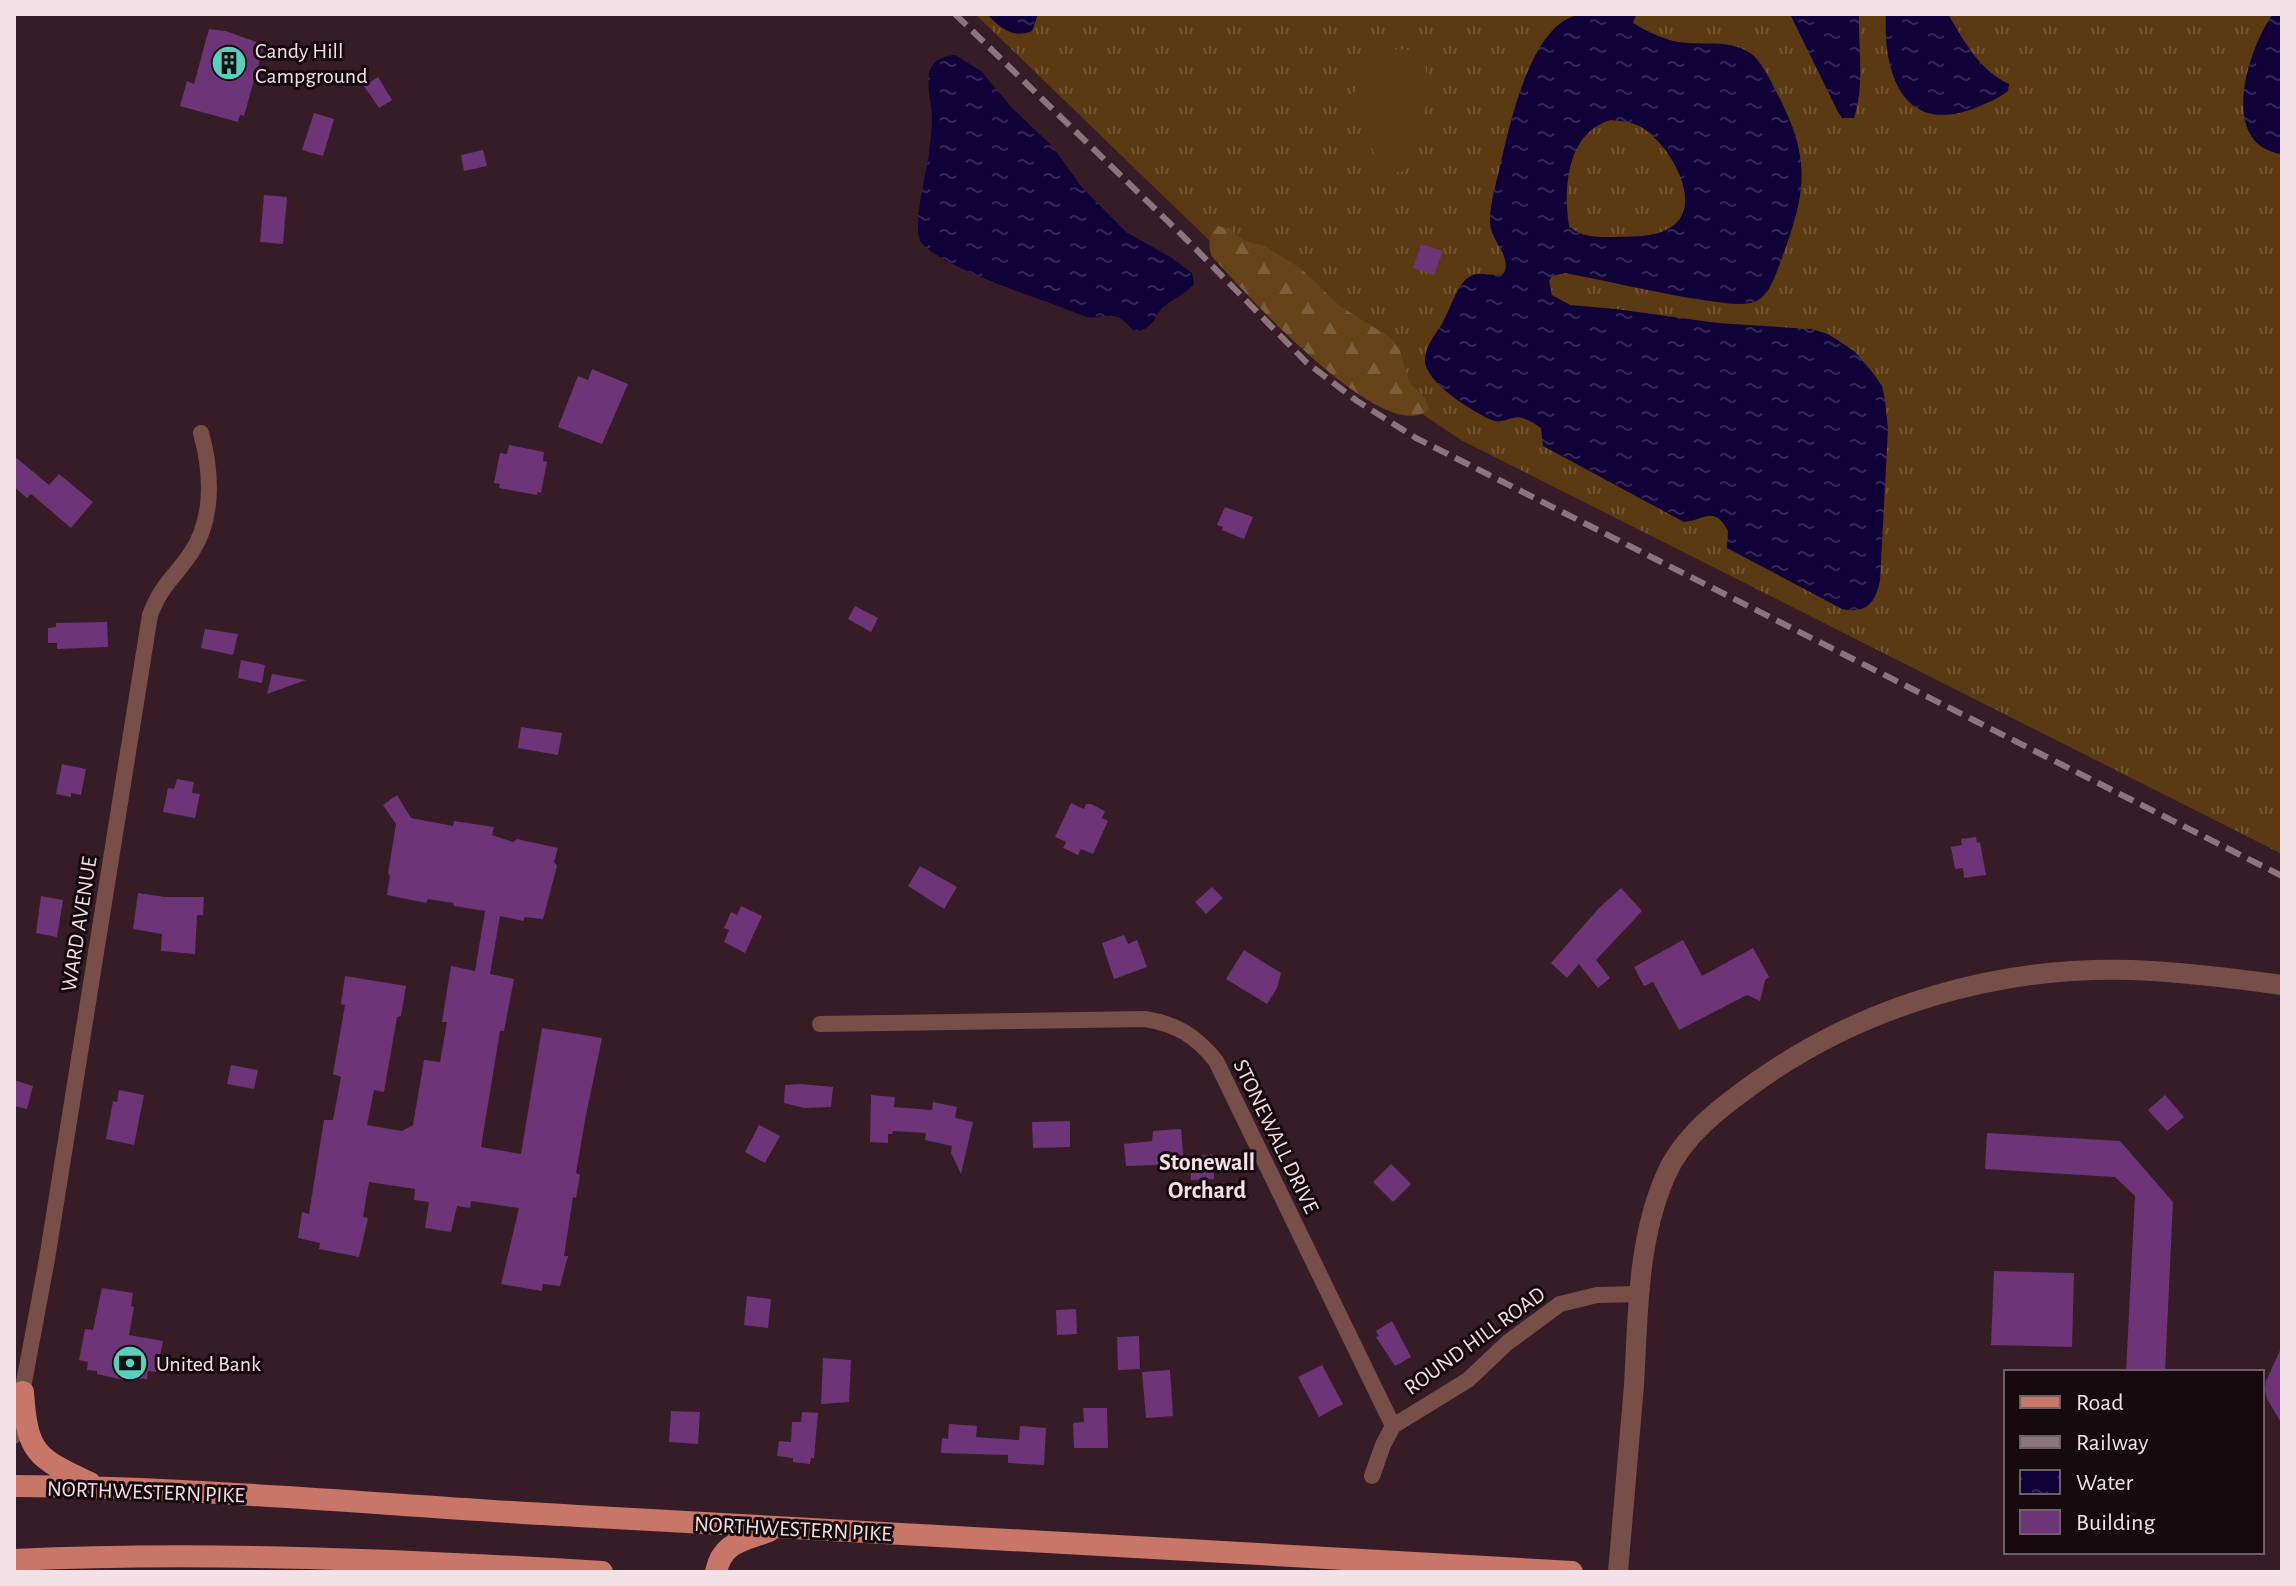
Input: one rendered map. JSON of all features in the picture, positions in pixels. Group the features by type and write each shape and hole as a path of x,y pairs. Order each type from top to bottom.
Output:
{"main road":[{"path":"23,1392 25,1429 36,1449 49,1464 98,1487"},
{"name":"NORTHWESTERN PIKE","path":"14,1486 98,1487 396,1503 777,1528 1572,1572"},
{"path":"716,1572 718,1559 730,1545 777,1528"},
{"path":"14,1560 128,1555 230,1556 449,1563 602,1572"}],"street":[{"name":"WARD AVENUE","path":"14,1436 47,1259 150,615 159,594 201,536 208,511 208,475 201,433"},
{"path":"1618,1572 1639,1294 1647,1231 1665,1175 1691,1136 1727,1102 1776,1067 1859,1022 1959,988 2014,978 2130,970 2199,974 2282,985"},
{"name":"STONEWALL DRIVE","path":"820,1024 1145,1019 1187,1032 1216,1061 1393,1426"},
{"name":"ROUND HILL ROAD","path":"1372,1476 1393,1426 1468,1380 1507,1343 1560,1304 1597,1295 1639,1294"}],"green space":[{"path":"975,14 2282,14 2282,854 1461,440 1355,369 1243,273"},
{"path":"1397,49 1410,50 1425,64 1428,98 1423,113 1412,127 1414,163 1404,171 1395,173 1376,160 1366,129 1346,109 1351,96 1368,75 1373,61"},
{"path":"1218,226 1230,229 1244,241 1265,246 1300,268 1341,307 1391,338 1400,351 1409,382 1425,398 1429,409 1408,416 1381,407 1348,387 1314,359 1250,298 1211,255 1210,239"}],"water":[{"path":"987,14 1038,14 1032,31 1019,34 1002,28"},
{"path":"1583,14 1636,14 1633,23 1666,39 1746,50 1758,60 1779,97 1797,142 1802,182 1788,242 1772,283 1761,298 1751,303 1724,303 1565,273 1552,276 1549,281 1552,295 1570,305 1717,323 1811,329 1828,334 1854,351 1882,386 1888,429 1880,581 1872,601 1864,608 1842,609 1727,548 1728,531 1718,518 1708,516 1684,522 1543,446 1541,428 1531,422 1516,417 1496,421 1481,415 1449,394 1426,367 1428,348 1465,281 1473,275 1504,273 1505,260 1490,222 1505,144 1518,98 1537,52 1550,33 1565,20","holes":["1611,120 1638,125 1651,134 1671,158 1684,187 1685,201 1682,214 1668,229 1646,236 1603,237 1585,235 1569,226 1567,195 1571,163 1585,136 1596,126"]},
{"path":"1790,14 1859,14 1860,80 1854,118 1842,118 1838,112"},
{"path":"1886,14 1948,14 1981,63 2009,84 2008,91 1975,108 1950,114 1930,113 1914,106 1902,94 1894,77 1886,36"},
{"path":"2273,14 2282,14 2282,154 2262,147 2250,133 2244,115 2248,71 2255,49"},
{"path":"955,55 981,71 1012,108 1052,146 1081,186 1126,232 1192,273 1194,284 1162,309 1148,327 1136,332 1116,316 1084,316 975,274 922,244 919,215 932,122 928,78 935,62"}],"building":[{"name":"Candy Hill Campground","path":"209,29 226,31 264,45 244,116 240,115 238,122 180,106 187,81 194,84"},
{"path":"378,77 392,100 379,108 364,86"},
{"path":"314,113 334,119 323,156 302,150"},
{"path":"483,150 487,166 464,171 461,155"},
{"path":"264,195 287,197 283,244 260,242"},
{"path":"1421,244 1443,251 1434,275 1413,268"},
{"path":"592,369 628,384 602,444 558,427 578,376 588,380"},
{"path":"509,445 544,452 543,461 547,462 541,493 537,495 499,488 500,484 494,483 500,453 507,454"},
{"path":"14,456 49,485 59,474 93,502 71,528 31,494 27,498 14,487"},
{"path":"1225,507 1253,517 1244,539 1217,525"},
{"path":"855,606 878,618 871,632 848,619"},
{"path":"107,622 108,647 57,649 57,643 48,643 48,628 56,627 56,623"},
{"path":"205,629 238,634 233,655 201,648"},
{"path":"241,660 265,665 262,683 238,678"},
{"path":"272,674 306,680 267,694"},
{"path":"521,727 562,733 558,755 518,748"},
{"path":"62,764 86,769 81,795 56,794"},
{"path":"177,779 194,782 192,793 200,794 195,818 163,812 168,788 174,789"},
{"path":"397,795 411,818 453,826 454,821 494,827 492,835 513,842 517,839 558,848 554,862 557,866 543,919 525,917 523,921 500,916 490,974 514,979 504,1031 500,1031 481,1147 521,1154 542,1028 602,1038 576,1173 580,1175 576,1198 573,1197 564,1256 568,1256 560,1286 543,1284 542,1291 501,1284 519,1208 471,1201 470,1208 457,1206 451,1232 425,1228 429,1202 414,1200 415,1189 369,1182 363,1217 368,1218 359,1257 319,1249 320,1243 298,1238 302,1212 309,1214 324,1120 333,1120 341,1077 333,1074 345,1005 341,1004 345,976 406,986 401,1016 397,1017 384,1092 374,1090 367,1125 402,1131 413,1125 424,1060 440,1062 447,1022 442,1022 451,966 475,971 485,911 454,906 453,903 428,899 426,903 387,895 396,824 383,805"},
{"path":"1071,803 1084,809 1086,804 1091,804 1105,811 1102,818 1108,821 1093,854 1081,849 1078,855 1063,848 1066,842 1055,837"},
{"path":"1976,837 1977,843 1980,842 1986,875 1964,878 1963,868 1955,869 1951,847 1962,845 1961,839"},
{"path":"920,866 957,887 944,909 908,886"},
{"path":"1212,887 1223,898 1206,914 1195,902"},
{"path":"1621,888 1642,911 1596,960 1610,978 1598,988 1579,964 1567,978 1551,963 1599,908"},
{"path":"138,893 204,897 203,915 197,915 195,954 161,951 162,934 133,929"},
{"path":"41,896 63,900 57,937 36,933"},
{"path":"741,906 762,916 745,953 724,942 729,930 724,928 731,912 737,915"},
{"path":"1124,935 1128,944 1137,940 1147,967 1114,979 1102,943"},
{"path":"1683,940 1702,976 1753,948 1769,977 1765,980 1760,1001 1747,995 1679,1030 1653,982 1644,986 1634,967"},
{"path":"1244,950 1281,973 1277,988 1267,1004 1226,979"},
{"path":"231,1065 258,1070 254,1089 227,1084"},
{"path":"14,1080 33,1086 27,1109 14,1106"},
{"path":"785,1085 833,1087 831,1107 804,1108 784,1103"},
{"path":"119,1090 144,1095 134,1145 106,1139 113,1101 117,1102"},
{"path":"871,1095 895,1097 894,1107 932,1110 933,1102 957,1107 955,1118 973,1122 961,1174 951,1153 952,1146 925,1140 926,1133 893,1131 888,1134 888,1143 870,1142"},
{"path":"2165,1095 2184,1117 2167,1131 2148,1110"},
{"path":"1070,1121 1070,1147 1033,1148 1032,1122"},
{"path":"759,1125 780,1136 765,1163 745,1152"},
{"path":"1181,1129 1184,1164 1126,1166 1124,1144 1152,1141 1153,1131"},
{"path":"1987,1133 2120,1141 2173,1202 2165,1370 2126,1370 2135,1196 2115,1177 1985,1169"},
{"path":"1213,1154 1214,1179 1191,1180 1190,1157"},
{"path":"1391,1164 1411,1184 1393,1202 1373,1182"},
{"path":"1994,1271 2074,1273 2072,1347 1991,1345"},
{"path":"102,1288 133,1293 129,1335 163,1341 157,1372 148,1371 147,1379 124,1380 97,1374 97,1371 87,1370 88,1362 79,1360 85,1329 93,1330"},
{"path":"747,1296 771,1299 768,1328 744,1325"},
{"path":"1076,1309 1077,1334 1057,1335 1056,1310"},
{"path":"1392,1321 1411,1357 1395,1366 1376,1337 1379,1336 1376,1331"},
{"path":"1139,1336 1140,1369 1118,1370 1117,1337"},
{"path":"2282,1346 2282,1424 2265,1390"},
{"path":"823,1358 851,1360 849,1402 821,1404"},
{"path":"1322,1365 1343,1404 1319,1417 1298,1377"},
{"path":"1170,1370 1173,1416 1146,1418 1142,1372"},
{"path":"1083,1408 1107,1408 1108,1448 1074,1448 1073,1423 1084,1422"},
{"path":"671,1411 700,1412 698,1444 669,1442"},
{"path":"802,1412 818,1413 814,1458 811,1458 810,1464 777,1456 779,1441 791,1442 792,1422 801,1422"},
{"path":"949,1424 977,1426 976,1437 1019,1440 1020,1426 1046,1428 1044,1465 1008,1463 1008,1455 941,1453 942,1438 948,1439"}],"railway":[{"path":"955,14 1188,241 1306,362 1357,401 1416,438 2282,876"}],"place":[{"name":"Candy Hill Campground","path":"229,63"},
{"name":"United Bank","path":"130,1363"}],"district":[{"name":"Stonewall Orchard","path":"1207,1176"}]}
